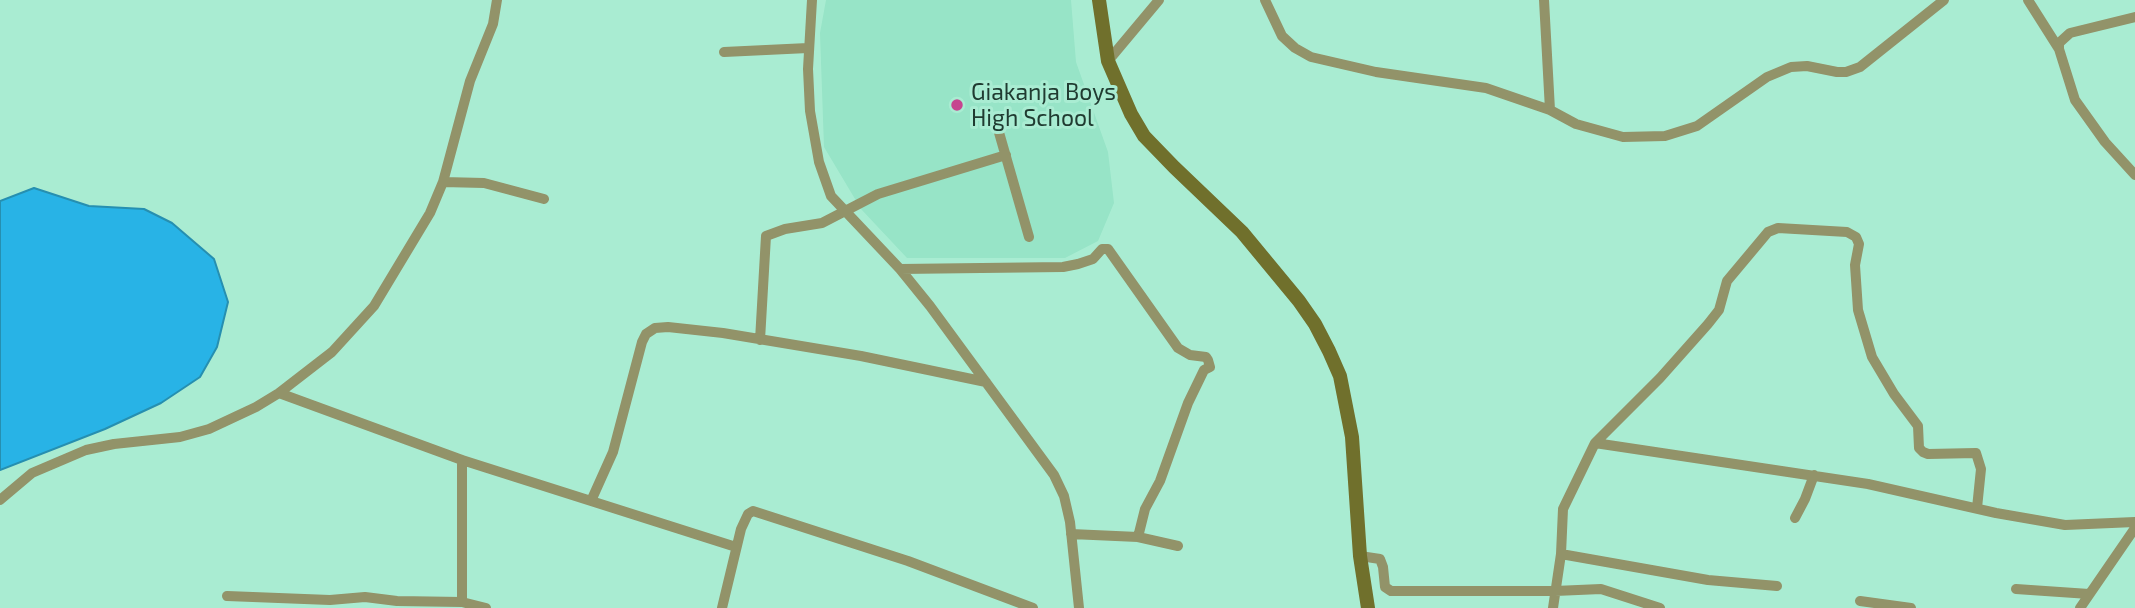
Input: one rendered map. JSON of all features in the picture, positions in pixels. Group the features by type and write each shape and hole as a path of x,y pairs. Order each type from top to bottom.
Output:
{"main road":[{"path":"1099,0 1108,61 1131,114 1144,135 1242,232 1299,301 1329,351 1340,376 1352,437 1360,556 1368,608"}],"street":[{"path":"0,500 32,473 86,450 149,442 209,429 279,393 332,352 374,306 430,213 443,182 470,81 493,24 497,0"},
{"path":"812,0 808,48 810,111 815,144 831,196 842,211 900,269 1054,475 1064,496 1072,534 1079,608"},
{"path":"1108,61 1159,0"},
{"path":"1265,0 1282,36 1311,57 1376,72 1486,88 1550,110 1576,124 1623,137 1665,136 1697,126 1768,77 1791,67 1807,66 1846,72 1860,66 1944,0"},
{"path":"1544,0 1550,110"},
{"path":"2028,0 2059,49 2074,100 2105,142 2135,176"},
{"path":"2059,49 2059,43 2070,33 2135,17"},
{"path":"724,51 808,48"},
{"path":"996,122 1029,237"},
{"path":"760,340 766,236 785,229 822,223 878,194 1006,155"},
{"path":"443,182 484,183 544,200"},
{"path":"1553,608 1561,554 1563,509 1595,443 1660,378 1708,324 1719,310 1727,281 1768,232 1778,228 1847,232 1856,237 1859,244 1855,265 1858,310 1872,358 1917,426 1919,448 1923,452 1976,453 1981,469 1977,508"},
{"path":"900,269 1063,267 1093,259 1102,249 1108,249 1178,348 1190,355 1206,357 1209,360 1210,367 1204,370 1188,403 1174,447 1145,509 1138,537"},
{"path":"591,501 613,453 642,342 650,329 684,328 861,356 986,382"},
{"path":"279,393 462,460 736,547"},
{"path":"1595,443 1814,475 2065,525 2135,525"},
{"path":"462,460 462,602"},
{"path":"1795,518 1814,475"},
{"path":"722,608 736,547 748,514 757,511 908,561 1033,608"},
{"path":"2080,608 2135,525"},
{"path":"1072,534 1138,537 1178,546"},
{"path":"1561,554 1708,580 1777,586"},
{"path":"1360,556 1380,559 1385,587 1391,591 1601,589 1660,608"},
{"path":"2016,589 2090,594"},
{"path":"227,596 330,600 365,597 397,601 462,602 486,608"},
{"path":"1860,601 1911,608"}],"shaded area":[{"name":"Giakanja Boys High School","path":"826,0 1071,0 1076,62 1108,152 1114,203 1098,241 1065,258 907,258 861,209 824,147 820,33"}],"water":[{"path":"34,188 89,206 144,209 172,223 214,259 228,302 217,347 200,377 161,403 105,429 0,470 0,201"}],"place":[{"name":"Giakanja Boys High School","path":"957,105"}]}
